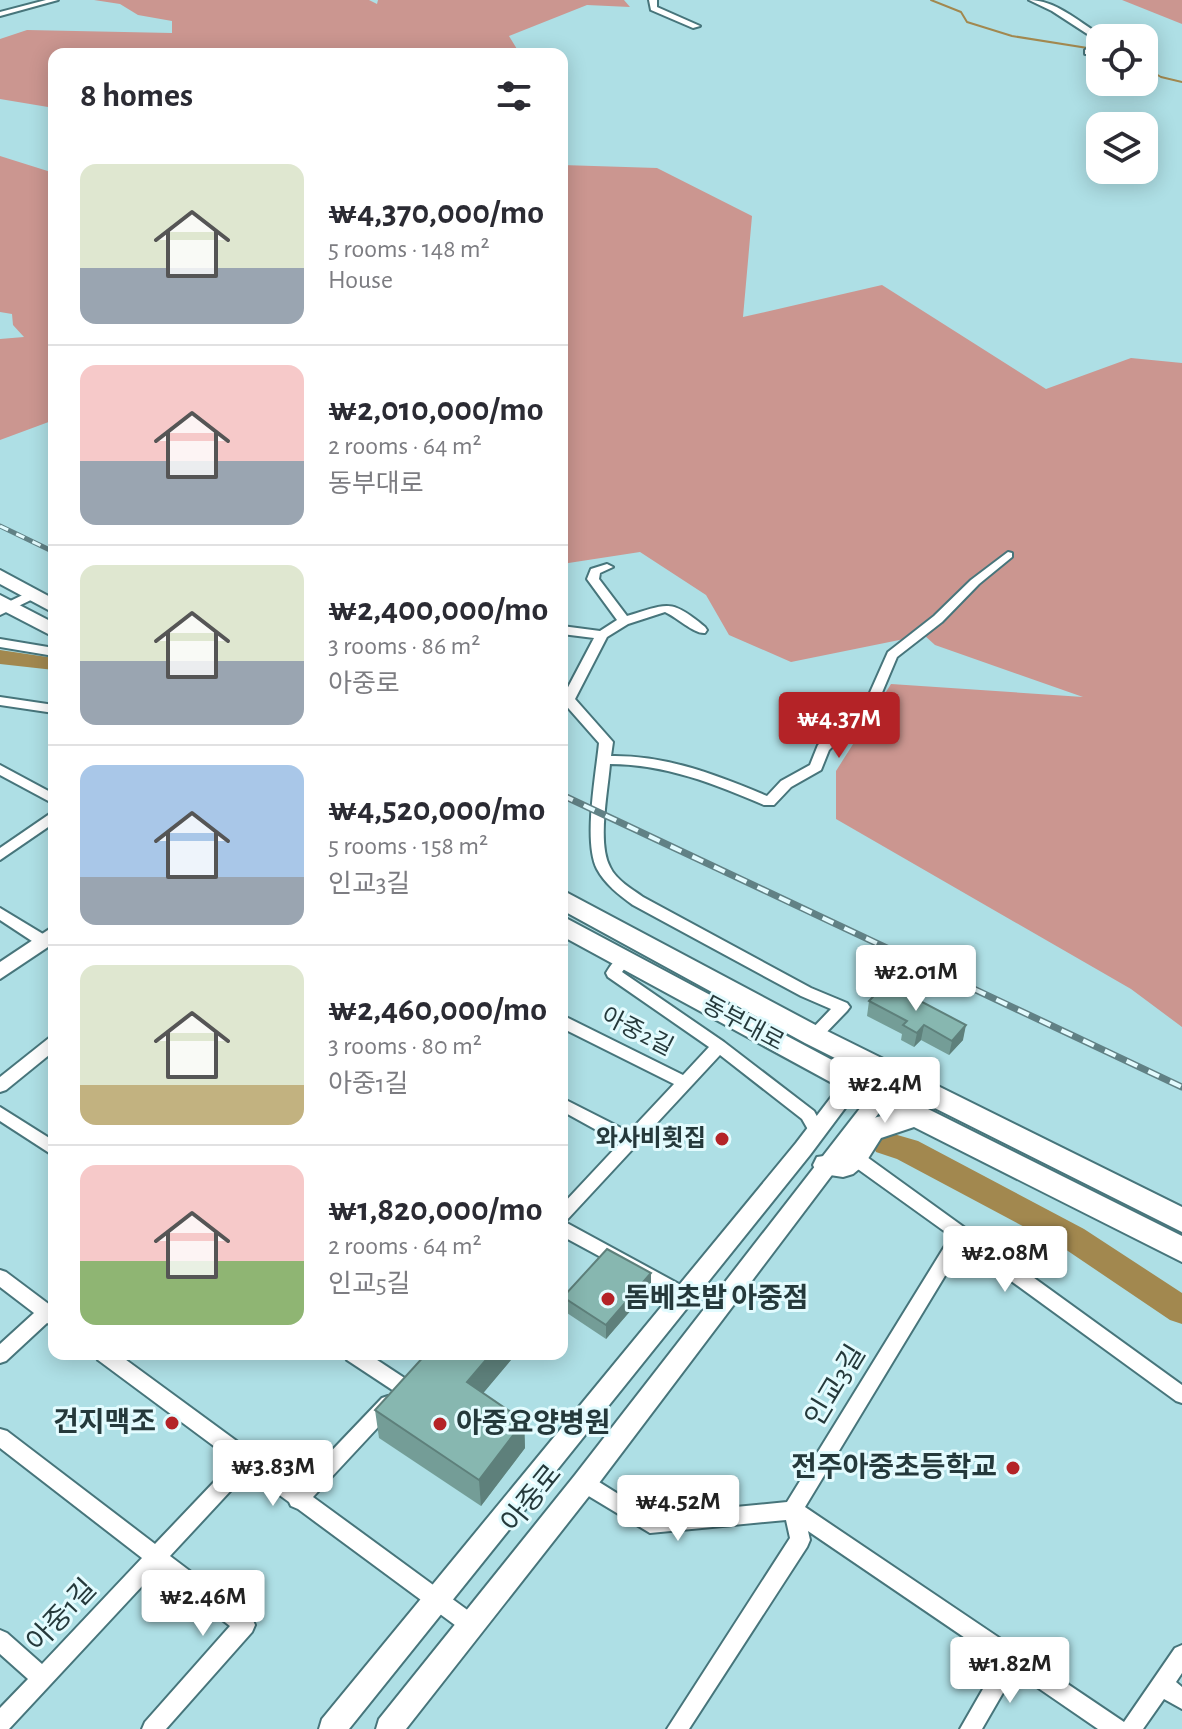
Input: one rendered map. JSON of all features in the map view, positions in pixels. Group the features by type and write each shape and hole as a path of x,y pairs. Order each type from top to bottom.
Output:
{"main road":[{"path":"0,576 48,603"},
{"path":"3,606 48,628"},
{"name":"동부대로","path":"568,902 814,1036 860,1073"},
{"name":"동부대로","path":"568,928 624,960 888,1087 1182,1220"},
{"name":"동부대로","path":"888,1087 910,1111 1182,1250"},
{"path":"827,1165 843,1166 854,1157 872,1129 902,1122 910,1111"}],"street":[{"path":"0,14 54,0"},
{"path":"653,0 654,8 696,26"},
{"path":"1033,0 1055,9 1086,29"},
{"path":"605,760 633,758 721,782 769,802 786,784 816,767 823,748 874,699 892,655 938,619 1008,555"},
{"path":"607,567 595,571 593,579 624,621"},
{"path":"3,606 33,594"},
{"path":"568,693 602,635 624,621 666,608 684,616 701,630"},
{"path":"568,631 602,635"},
{"path":"0,643 48,651"},
{"path":"568,701 606,742 598,846 601,864 614,882 638,901 806,992 842,1007 814,1036"},
{"path":"2,702 48,708"},
{"path":"0,769 48,797"},
{"path":"0,855 48,820"},
{"path":"0,835 15,844"},
{"path":"0,913 48,937"},
{"path":"0,972 48,938"},
{"path":"624,960 613,973 719,1046 808,1115 816,1129"},
{"name":"아중2길","path":"568,1024 685,1083"},
{"name":"아중2길","path":"568,1209 719,1046"},
{"path":"0,1086 48,1047"},
{"name":"아중로","path":"332,1729 860,1073"},
{"name":"아중로","path":"389,1729 584,1483 888,1087"},
{"path":"568,1107 631,1141"},
{"path":"0,1113 48,1146"},
{"path":"854,1157 1182,1395"},
{"path":"568,1231 684,1295"},
{"name":"인교3길","path":"793,1510 960,1236"},
{"path":"0,1277 48,1313"},
{"path":"0,1355 48,1317"},
{"path":"112,1360 470,1624"},
{"path":"298,1500 408,1382 365,1360"},
{"path":"0,1437 245,1625 152,1729"},
{"name":"아중1길","path":"0,1723 246,1461"},
{"path":"584,1483 650,1524 793,1510 1116,1729"},
{"path":"677,1729 800,1540 793,1510"},
{"name":"아중1길","path":"0,1640 42,1678"},
{"path":"1131,1729 1182,1655"},
{"path":"970,1729 1012,1658"},
{"path":"1162,1685 1182,1699"}],"shaded area":[{"path":"94,0 369,0 377,4 378,0 624,0 630,7 587,5 509,36 516,48 48,48 48,107 0,99 0,39 27,30 172,33 172,21 138,15 120,4"},
{"path":"1122,0 1182,0 1182,24"},
{"path":"0,156 48,171 48,422 0,440 0,339 24,337 13,325 12,314 0,312"},
{"path":"568,165 657,168 752,216 743,317 882,285 1046,389 1131,358 1182,363 1182,1027 1131,989 836,819 836,771 891,684 1083,697 935,645 924,635 791,662 729,635 706,595 640,552 568,563"}],"building":[{"path":"886,983 966,1025 952,1041 924,1025 917,1033 903,1025 907,1021 869,1001"},
{"name":"돔베초밥 아중점","path":"607,1249 651,1273 606,1325 568,1300 568,1292"},
{"name":"아중요양병원","path":"421,1360 486,1360 467,1382 524,1421 479,1480 375,1410"}],"waterway":[{"path":"931,0 961,12 967,22 1012,36 1086,48"},
{"path":"1158,75 1182,82"},
{"path":"0,657 48,664"},
{"path":"887,1144 907,1150 1073,1238 1182,1310"}],"railway":[{"path":"0,526 48,549"},
{"path":"568,798 1182,1087"}],"place":[{"name":"와사비횟집","path":"722,1139"},
{"name":"돔베초밥 아중점","path":"608,1299"},
{"name":"건지맥조","path":"172,1423"},
{"name":"아중요양병원","path":"440,1424"},
{"name":"전주아중초등학교","path":"1013,1468"}]}
